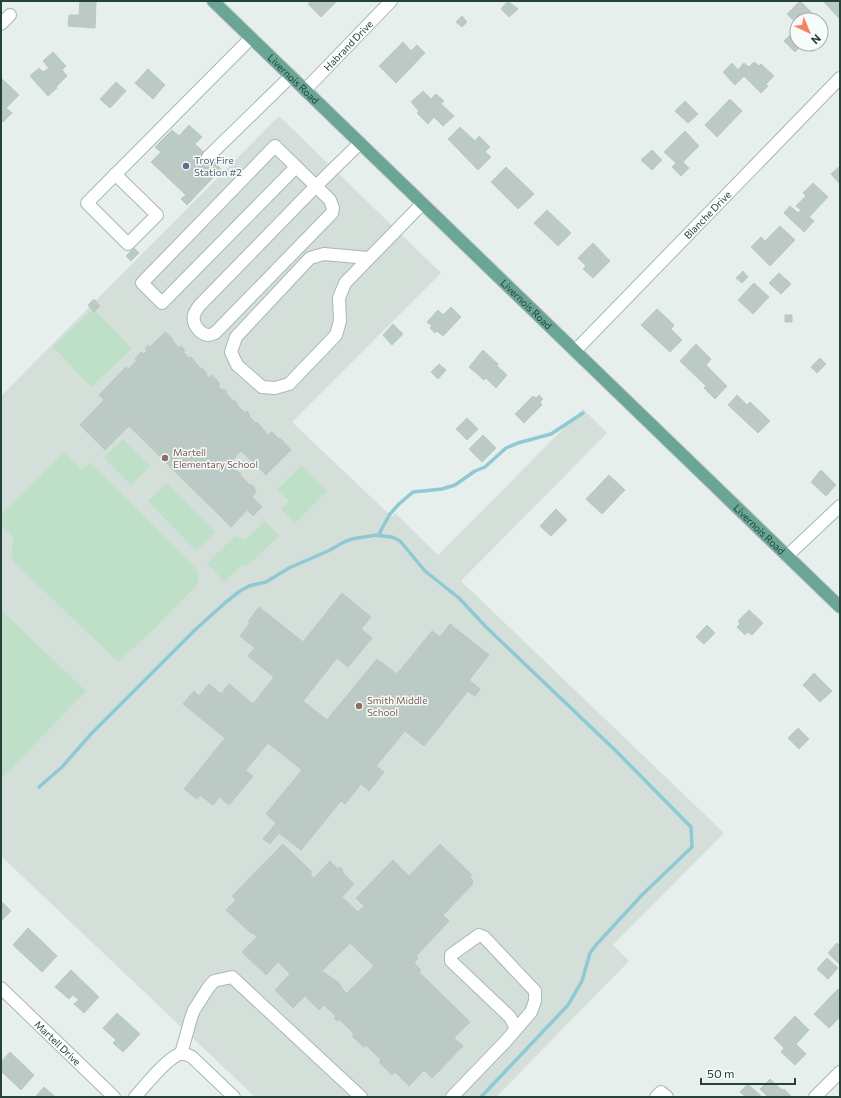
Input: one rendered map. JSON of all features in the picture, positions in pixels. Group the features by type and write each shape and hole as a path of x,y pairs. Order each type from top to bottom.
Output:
{"main road":[{"name":"Livernois Road","path":"213,1 840,607"}],"street":[{"name":"Habrand Drive","path":"305,90 391,1"},
{"path":"1,24 10,15"},
{"path":"116,174 156,215 128,244 87,203 251,38"},
{"path":"208,156 291,76"},
{"name":"Blanche Drive","path":"575,351 840,78"},
{"path":"296,167 162,303 142,283 274,146 316,186 330,200 333,208 332,213 215,334 207,335 201,332 196,326 193,320 194,313 199,306 316,186 360,143"},
{"path":"368,258 324,254 310,258 236,337 231,352 236,365 262,387 275,388 289,384 336,335 340,321 338,298 345,283 422,204"},
{"path":"787,556 840,506"},
{"path":"452,1097 514,1032 531,1012 535,1001 535,991 484,937 479,935 451,955 451,961 510,1017 515,1026 514,1032"},
{"path":"181,1054 190,1018 208,988 214,981 232,977 361,1097"},
{"name":"Martell Drive","path":"1,988 114,1097"},
{"path":"135,1097 166,1064 181,1054 187,1054 196,1060 234,1097"},
{"path":"815,1097 840,1072"},
{"path":"656,1097 661,1092 666,1097"}],"shaded area":[{"name":"Smith Middle School","path":"279,116 441,273 292,422 392,517 395,513 438,555 583,409 607,433 461,581 724,833 613,945 629,961 496,1097 255,1097 1,856 1,396"}],"green space":[{"path":"92,310 94,312 96,311 132,349 91,387 53,347"},
{"path":"123,439 150,466 131,485 104,458"},
{"path":"64,452 82,470 91,462 198,571 198,584 153,630 118,662 13,561 11,552 14,538 1,525 1,514"},
{"path":"301,466 327,491 295,523 281,509 289,501 277,490"},
{"path":"167,483 215,532 196,551 148,501"},
{"path":"265,521 279,536 246,567 243,564 224,582 207,563 235,536 245,540"},
{"path":"1,610 86,691 1,779"}],"building":[{"path":"80,1 96,1 95,28 68,26 69,15 79,15"},
{"path":"312,1 337,1 321,17 308,4"},
{"path":"508,1 518,9 509,17 501,9"},
{"path":"800,1 811,12 789,12"},
{"path":"823,1 840,1 839,18"},
{"path":"462,16 467,22 462,27 456,22"},
{"path":"789,36 789,46 784,41"},
{"path":"403,42 411,51 417,45 425,53 396,83 379,66"},
{"path":"53,52 66,66 62,70 67,76 48,96 30,76 39,68 43,72 49,68 43,61"},
{"path":"754,62 759,66 761,64 774,76 766,84 768,86 761,93 744,76 735,85 723,72 732,63 738,70 744,63 749,67"},
{"path":"148,69 165,85 153,99 135,83"},
{"path":"1,78 19,95 6,108 12,113 3,122 1,120"},
{"path":"116,82 126,91 110,108 100,99"},
{"path":"423,91 431,99 436,94 444,101 441,104 454,116 443,126 434,117 428,124 417,113 419,111 411,102"},
{"path":"730,99 742,111 717,137 705,125"},
{"path":"685,101 698,114 688,123 675,111"},
{"name":"Troy Fire Station #2","path":"189,125 202,137 195,144 221,169 187,205 181,199 186,195 151,162 161,152 155,147 172,130 179,136"},
{"path":"460,127 475,141 479,136 490,147 485,152 491,157 478,170 448,139"},
{"path":"685,131 699,146 683,162 689,168 681,176 672,167 676,163 664,152"},
{"path":"652,150 662,160 652,170 641,160"},
{"path":"840,166 840,184 831,174"},
{"path":"506,167 534,194 518,209 491,182"},
{"path":"813,183 828,197 809,217 814,221 804,232 784,213 790,206 798,213 801,210 796,206 806,196 803,193"},
{"path":"547,210 571,233 558,246 534,223"},
{"path":"780,226 795,240 770,266 751,247 761,237 765,241"},
{"path":"593,243 610,261 593,278 583,269 586,266 578,258"},
{"path":"134,248 139,253 131,261 126,256"},
{"path":"743,271 748,277 742,283 736,278"},
{"path":"779,273 791,284 781,294 769,283"},
{"path":"754,283 769,297 753,314 738,300"},
{"path":"94,299 100,306 94,312 88,305"},
{"path":"451,307 461,317 443,336 437,331 435,333 430,328 432,326 427,322 438,310 443,315"},
{"path":"657,309 674,325 671,329 682,340 670,352 641,325"},
{"path":"785,315 792,315 792,322 785,322"},
{"path":"393,324 403,334 392,345 383,335"},
{"path":"165,332 173,339 172,340 179,348 181,346 185,350 183,352 190,359 191,357 201,369 202,368 207,373 206,374 209,378 212,375 220,384 218,386 227,392 226,393 245,413 247,411 250,415 249,416 256,423 257,422 268,435 272,432 291,450 266,475 258,467 257,468 252,464 254,463 241,451 225,468 228,471 232,467 255,488 254,489 256,492 252,497 262,507 253,516 247,510 231,527 129,426 105,450 80,425 104,400 99,395 126,367 128,370 137,360 135,359 141,352 143,354 147,351 145,349 148,345 150,347"},
{"path":"696,344 711,359 706,365 727,386 715,399 704,388 706,386 680,361"},
{"path":"483,350 507,375 496,388 486,378 484,380 469,367"},
{"path":"820,358 826,364 817,373 811,367"},
{"path":"439,364 446,370 438,379 431,372"},
{"path":"539,395 543,399 540,402 542,405 524,423 515,414 533,396 536,398"},
{"path":"737,395 747,405 750,402 770,421 758,433 728,405"},
{"path":"467,418 478,429 467,440 456,429"},
{"path":"483,435 496,448 482,462 469,449"},
{"path":"821,470 836,485 826,496 811,482"},
{"path":"609,475 625,490 602,514 586,499"},
{"path":"556,509 567,520 551,536 540,526"},
{"path":"342,593 371,617 361,629 372,638 348,667 337,658 303,701 327,720 377,659 397,674 432,631 440,637 450,624 489,655 469,680 480,689 475,696 468,691 424,746 405,731 376,766 384,772 369,791 361,784 345,804 341,801 301,850 279,833 270,844 263,839 276,823 266,814 302,770 268,743 222,799 219,797 213,805 200,795 197,799 184,789 225,738 183,704 194,691 199,696 209,684 221,694 229,684 253,704 274,677 248,656 255,648 240,636 250,623 248,622 259,607 303,642"},
{"path":"749,610 763,623 752,635 748,632 745,635 737,627 740,624 738,621"},
{"path":"707,625 715,633 704,644 696,637"},
{"path":"814,673 832,691 820,702 803,685"},
{"path":"798,728 809,739 799,749 788,738"},
{"path":"246,771 253,776 229,805 222,799"},
{"path":"283,844 312,872 310,874 314,878 330,861 338,869 340,867 343,871 342,872 354,884 342,897 358,912 364,906 356,898 393,860 409,876 440,844 472,875 470,877 473,881 472,885 443,915 449,921 416,956 418,958 414,963 421,970 419,972 470,1022 454,1038 463,1046 432,1078 424,1070 409,1086 395,1072 392,1075 379,1062 381,1060 366,1045 364,1047 352,1036 354,1034 339,1019 338,1021 334,1018 336,1016 324,1005 319,1010 305,996 293,1008 275,990 290,974 278,962 266,975 242,952 257,937 226,910 236,900 232,896","holes":["350,943 374,966 346,994 339,983 322,971"]},
{"path":"1,901 11,911 1,921"},
{"path":"28,928 57,956 42,972 13,945"},
{"path":"837,943 840,946 840,965 828,953"},
{"path":"827,958 838,968 828,979 817,969"},
{"path":"71,970 99,997 84,1013 74,1004 79,1000 73,995 69,999 55,987"},
{"path":"838,989 840,991 840,1017 829,1028 814,1014"},
{"path":"117,1013 140,1034 123,1052 113,1043 116,1040 103,1028"},
{"path":"795,1016 809,1030 796,1044 806,1054 795,1065 781,1052 784,1048 774,1038"},
{"path":"10,1052 34,1075 21,1090 1,1071 1,1062"},
{"path":"770,1079 791,1096 768,1097 760,1089"},
{"path":"748,1084 762,1097 746,1097 740,1092"},
{"path":"44,1087 55,1097 35,1097"}],"waterway":[{"path":"380,536 380,532 390,514 413,492 442,489 455,485 475,471 485,467 506,448 518,443 551,434 583,413"},
{"path":"39,787 62,767 91,734 196,629 240,591 249,586 266,582 289,568 352,539 376,535 392,537 400,541 425,571 459,598 486,627 615,750 691,827 692,847 642,895 596,945 590,953 582,981 568,1005 481,1097"}],"place":[{"name":"Troy Fire Station #2","path":"186,166"},
{"name":"Martell Elementary School","path":"165,458"},
{"name":"Smith Middle School","path":"359,706"}]}
